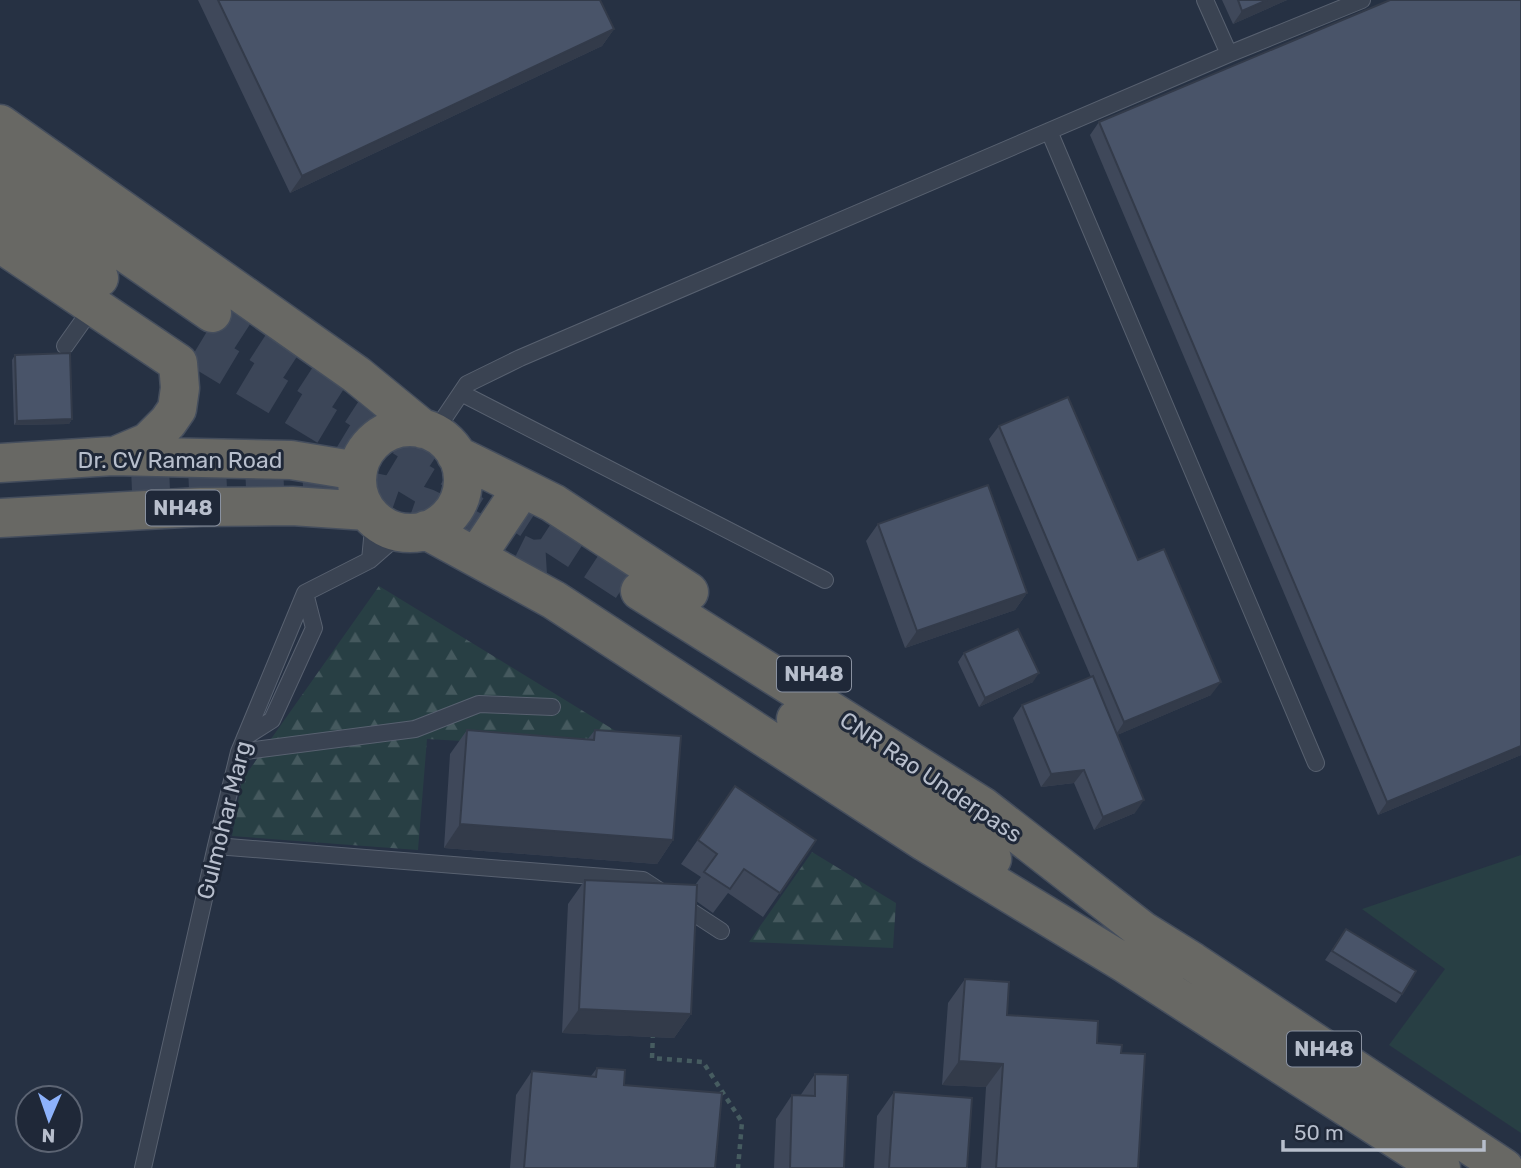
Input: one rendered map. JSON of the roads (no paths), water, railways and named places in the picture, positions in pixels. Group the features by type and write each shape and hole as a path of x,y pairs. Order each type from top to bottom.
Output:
{"highway":[{"path":"0,124 357,375 437,439 460,464 463,480 461,496 453,511 441,523 392,523 359,496 358,471 367,449 379,437 410,427 437,439"},
{"path":"0,166 212,313"},
{"path":"0,208 197,348"},
{"path":"0,243 178,363 180,388 177,409 168,422 148,442 113,456"},
{"name":"NH48","path":"437,439 564,511 1000,794 1135,947 1193,962 1504,1168"},
{"name":"Dr. CV Raman Road","path":"0,463 113,456 291,460 358,471"},
{"path":"475,557 522,488"},
{"path":"0,496 132,491"},
{"name":"NH48","path":"0,517 201,507 292,506 392,523 475,557 554,600 925,842 1135,947 1441,1168"},
{"name":"CNR Rao Underpass","path":"637,601 911,796 1135,947"}],"lane":[{"path":"1205,0 1229,54"},
{"path":"437,439 467,384 520,358 1229,54 1362,0"},
{"path":"1049,131 1316,763"},
{"path":"65,346 87,315 90,302"},
{"path":"461,393 825,580"},
{"path":"370,560 392,523"},
{"name":"Gulmohar Marg","path":"143,1168 216,846 242,744 305,593 370,560 392,523"},
{"path":"242,744 415,729 479,704 552,706"},
{"path":"216,846 643,880 721,931"}],"tunnel":[{"path":"212,313 640,591"},
{"path":"197,348 511,537"},
{"path":"132,491 312,483 349,487 393,496 427,508 530,559 546,558"}]}
